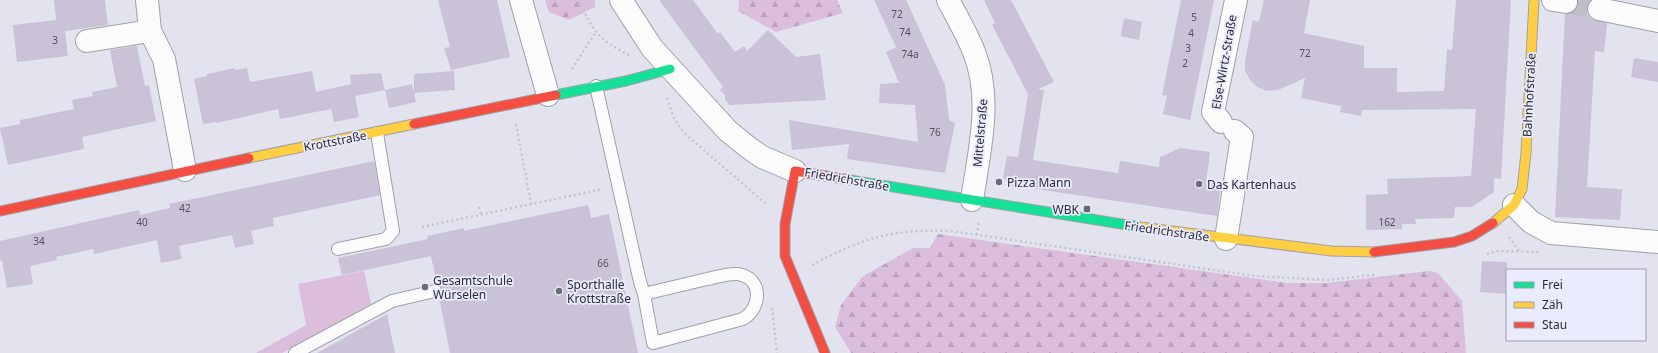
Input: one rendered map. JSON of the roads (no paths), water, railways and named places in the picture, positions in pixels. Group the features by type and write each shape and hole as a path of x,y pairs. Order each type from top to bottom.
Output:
{"street":[{"path":"147,0 150,31 164,59 185,170"},
{"path":"521,0 548,94"},
{"name":"Friedrichstraße","path":"621,0 652,48 661,72 749,148 762,157 795,171 1226,239 1331,251 1382,252 1454,242 1472,236 1497,220 1518,197"},
{"name":"Mittelstraße","path":"948,0 974,52 983,86 983,129 972,200"},
{"name":"Else-Wirtz-Straße","path":"1226,239 1242,137 1213,112 1236,0"},
{"name":"Bahnhofstraße","path":"1518,197 1526,153 1534,0"},
{"path":"1599,9 1658,21"},
{"path":"88,41 150,31"},
{"name":"Krottstraße","path":"0,212 185,170 376,133 548,94 596,86 661,72"},
{"name":"Friedrichstraße","path":"795,171 785,224 785,256 826,352"},
{"path":"1518,197 1531,222 1550,233 1658,242"}],"lane":[{"path":"596,86 644,294 654,348 743,319 751,314 755,308 758,293 757,286 751,279 736,274 644,294"},
{"path":"338,249 386,239 392,231 376,133"},
{"path":"295,353 392,301 435,290"}],"tunnel":[{"path":"1566,2 1599,9"}],"place":[{"name":"Pizza Mann","path":"999,182"},
{"name":"Das Kartenhaus","path":"1199,184"},
{"name":"WBK","path":"1087,209"},
{"name":"Gesamtschule Würselen","path":"425,287"},
{"name":"Sporthalle Krottstraße","path":"559,291"}]}
